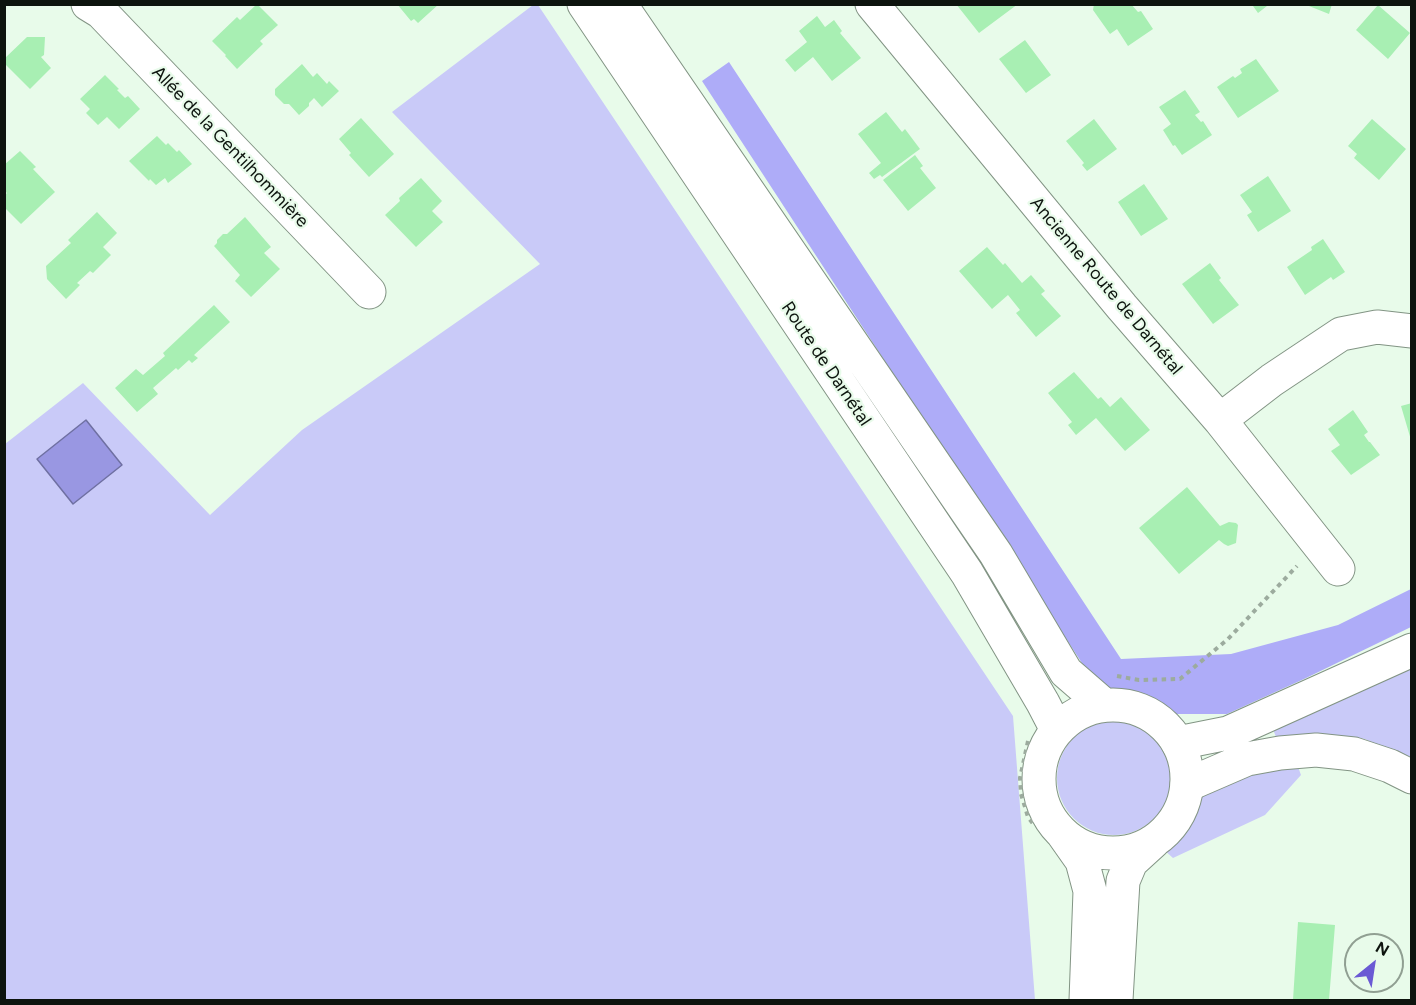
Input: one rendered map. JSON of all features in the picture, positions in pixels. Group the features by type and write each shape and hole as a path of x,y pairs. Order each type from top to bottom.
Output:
{"main road":[{"name":"Allée de la Gentilhommière","path":"88,4 101,12 369,292"},
{"name":"Route de Darnétal","path":"584,4 967,573 1057,729"},
{"name":"Route de Darnétal","path":"620,4 996,554 1066,672 1110,691"},
{"name":"Ancienne Route de Darnétal","path":"872,4 1115,298 1220,420 1328,556"},
{"path":"1220,420 1272,380 1341,334 1377,327 1412,332"},
{"path":"1178,743 1228,732 1412,650"},
{"path":"1086,1000 1090,891 1082,861 1048,814 1040,793 1039,770 1045,749 1057,729 1071,718 1087,710 1110,691 1126,706 1147,713 1164,726 1178,743 1186,764 1187,785 1182,806 1171,825 1131,862 1123,881 1116,1000"},
{"path":"1187,785 1246,759 1316,750 1354,754 1390,766 1412,777"},
{"path":"1062,833 1083,847 1107,853 1133,850 1156,839"}],"path":[{"path":"1110,691 1139,680 1180,679 1328,556"}],"shaded area":[{"path":"533,5 538,5 1013,716 1035,1000 5,1000 5,444 83,383 210,515 302,430 540,264 392,112"},
{"path":"729,62 1121,659 1231,654 1338,625 1411,589 1411,627 1227,714 1169,714 1093,680 702,81"},
{"path":"86,420 122,465 73,504 37,459"},
{"path":"1411,665 1411,763 1365,739 1312,733 1277,740 1273,729"},
{"path":"1114,721 1136,726 1154,738 1166,756 1171,778 1166,800 1154,818 1136,830 1114,835 1092,830 1074,818 1062,800 1057,778 1062,756 1074,738 1092,726"},
{"path":"1297,764 1301,775 1265,815 1173,858 1163,849 1177,840 1196,810 1202,793 1217,781"}],"building":[{"path":"257,4 278,25 260,41 263,44 237,69 212,41 237,17 240,20"},
{"path":"397,4 439,4 418,23 414,19 411,21"},
{"path":"956,4 1018,4 979,33"},
{"path":"1094,4 1131,4 1138,12 1141,11 1153,29 1128,46 1117,29 1110,34 1093,10"},
{"path":"1266,4 1267,6 1258,13 1253,6"},
{"path":"1304,4 1332,4 1329,14"},
{"path":"1378,5 1410,33 1388,59 1356,30"},
{"path":"817,16 825,27 834,20 842,31 840,33 861,58 832,81 813,57 795,72 785,60 807,42 799,31"},
{"path":"27,37 45,37 44,55 41,57 51,68 30,89 4,63 4,59"},
{"path":"1025,40 1051,75 1026,93 999,59"},
{"path":"1256,59 1279,91 1238,118 1217,87 1242,73 1240,69"},
{"path":"302,64 313,77 317,73 327,84 329,81 339,91 322,107 314,98 299,115 289,104 284,104 275,95 275,89"},
{"path":"105,75 125,98 128,96 140,109 119,129 107,117 98,125 86,113 90,109 80,99"},
{"path":"1185,90 1200,112 1195,115 1201,122 1203,121 1212,135 1182,155 1163,130 1171,124 1159,107"},
{"path":"886,112 902,132 905,129 920,149 882,177 880,175 874,179 869,173 881,163 858,134"},
{"path":"361,118 394,154 369,177 349,155 351,153 339,139"},
{"path":"1094,119 1117,149 1087,171 1082,165 1084,163 1066,141"},
{"path":"1372,119 1406,149 1379,180 1354,158 1357,154 1348,146"},
{"path":"157,136 177,152 179,150 192,164 168,183 165,178 156,185 129,161"},
{"path":"20,151 55,192 21,224 4,207 4,196 7,193 4,190 4,165"},
{"path":"915,155 923,166 920,168 936,188 908,211 883,180"},
{"path":"1268,176 1291,211 1258,232 1247,215 1252,212 1240,195"},
{"path":"421,178 442,201 432,211 443,222 416,247 385,215 400,201 399,198"},
{"path":"1144,184 1168,219 1141,236 1118,202"},
{"path":"97,212 117,233 103,247 111,255 93,273 90,271 77,283 80,285 66,299 47,279 46,266 71,243 68,240"},
{"path":"245,217 271,247 264,253 280,269 251,297 235,281 240,275 214,246 223,234 227,234"},
{"path":"1323,239 1345,272 1333,280 1331,277 1305,295 1287,267 1312,250 1311,247"},
{"path":"987,247 1022,283 1031,275 1045,291 1041,294 1061,316 1036,337 1016,313 1020,310 1008,295 992,309 959,271"},
{"path":"1210,263 1221,278 1219,280 1239,305 1213,324 1182,284"},
{"path":"214,305 230,322 194,355 198,358 192,363 189,360 178,370 176,368 153,388 158,394 137,412 115,388 136,369 143,375 165,356 163,353"},
{"path":"1074,372 1098,399 1101,397 1110,407 1121,397 1150,430 1125,451 1096,418 1076,435 1068,425 1072,422 1048,393"},
{"path":"1412,403 1412,439 1411,440 1401,406"},
{"path":"1353,410 1368,432 1364,435 1380,455 1351,475 1331,451 1340,445 1328,429"},
{"path":"1187,487 1220,526 1229,522 1238,525 1236,543 1228,546 1219,540 1179,574 1139,528"},
{"path":"1298,922 1335,925 1329,1000 1293,1000"}]}
